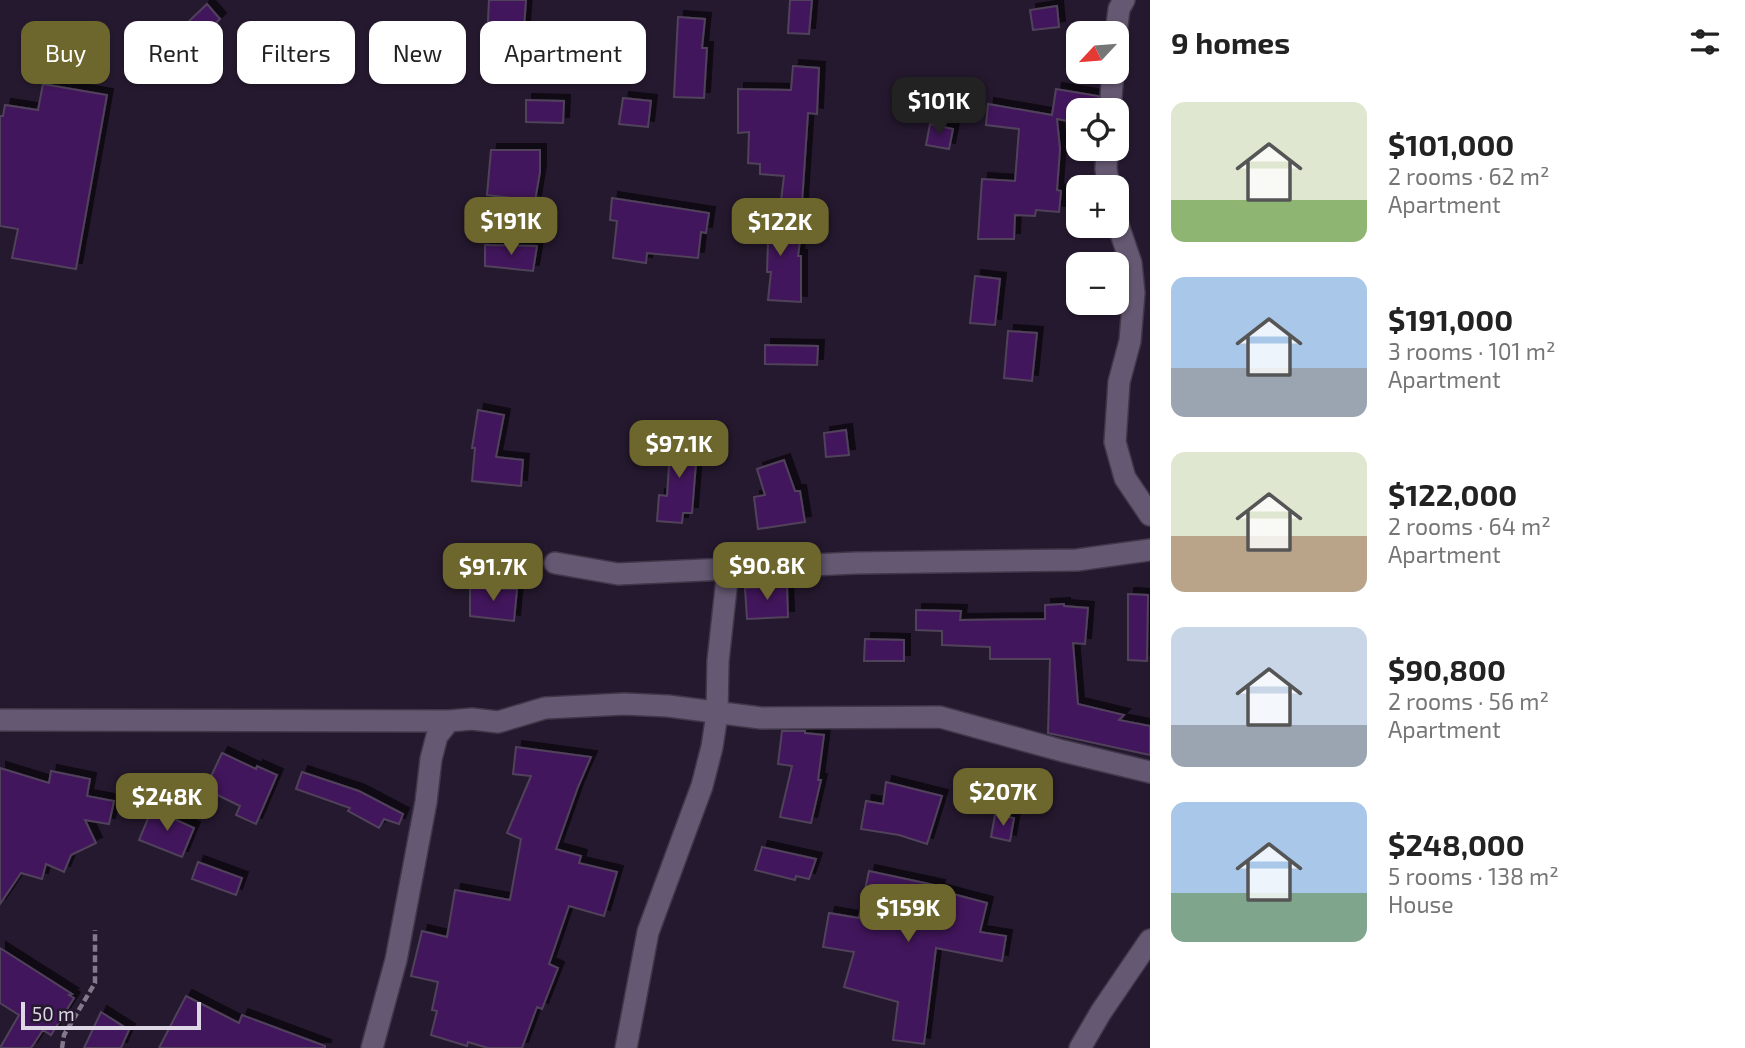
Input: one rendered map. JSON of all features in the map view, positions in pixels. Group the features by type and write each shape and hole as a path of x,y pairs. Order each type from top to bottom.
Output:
{"street":[{"path":"1118,21 1119,9 1124,0"},
{"path":"1122,238 1131,263 1134,293 1130,341 1119,382 1115,442 1125,478 1150,514"},
{"path":"555,563 618,574 856,563 1077,560 1150,550"},
{"path":"626,1048 648,932 702,786 712,747 728,570"},
{"path":"0,720 472,719 498,722 545,708 624,704 784,718 940,717 1150,772"},
{"path":"372,1048 398,947 426,803 430,759 437,736 449,721"},
{"path":"1080,1048 1150,940"}],"path":[{"path":"62,1048 64,1035 96,983 95,930"}],"building":[{"path":"489,0 526,0 524,21 488,21"},
{"path":"790,0 812,0 809,34 788,33"},
{"path":"207,4 220,19 218,21 189,21"},
{"path":"1057,6 1059,27 1033,30 1030,10"},
{"path":"678,17 705,19 702,48 707,48 704,98 674,97"},
{"path":"793,66 819,68 817,114 808,113 802,203 781,201 784,176 760,174 760,164 748,163 749,132 738,133 738,89 791,90"},
{"path":"43,84 107,95 76,269 12,258 18,229 0,226 0,116 3,116 5,105 38,110"},
{"path":"1056,89 1098,96 1066,98 1066,121 1057,119 1060,149 1057,190 1061,191 1059,212 1036,210 1035,216 1015,215 1014,239 978,239 982,179 1015,181 1019,129 986,125 988,104 1052,115"},
{"path":"623,98 651,101 648,127 619,124"},
{"path":"526,100 564,101 563,123 526,122"},
{"path":"930,124 953,129 949,149 926,145"},
{"path":"491,150 540,150 540,172 535,201 487,195"},
{"path":"612,198 709,213 706,233 701,232 698,258 647,253 646,263 613,258 617,221 610,220"},
{"path":"751,218 795,222 792,239 800,240 798,256 801,256 801,302 768,300 771,272 767,272 768,241 749,240"},
{"path":"485,245 537,246 533,271 485,266"},
{"path":"975,276 1000,279 995,325 970,323"},
{"path":"1008,331 1037,333 1032,381 1004,378"},
{"path":"765,345 818,346 817,365 765,364"},
{"path":"478,410 504,415 496,457 523,460 521,486 472,481 475,448 472,448"},
{"path":"846,430 849,455 826,457 824,433"},
{"path":"671,435 698,438 692,513 683,513 682,523 657,521 659,495 667,496"},
{"path":"784,460 795,491 800,491 805,522 758,529 754,497 765,495 757,469"},
{"path":"787,586 788,617 747,619 745,588"},
{"path":"470,588 517,589 514,621 470,616"},
{"path":"1128,594 1148,595 1147,661 1128,660"},
{"path":"1064,604 1088,608 1085,644 1073,643 1078,704 1124,715 1119,720 1150,726 1150,755 1048,733 1050,659 990,659 990,647 942,645 942,631 916,630 916,610 961,611 960,620 1045,619 1045,605"},
{"path":"865,639 904,640 904,661 864,661"},
{"path":"782,731 805,731 824,735 818,780 821,780 811,823 780,817 792,766 778,764"},
{"path":"516,747 591,757 556,849 581,856 579,863 617,872 604,916 569,906 549,964 558,968 542,1009 537,1007 522,1048 488,1048 468,1042 467,1046 431,1035 437,1011 432,1010 438,982 411,976 422,931 447,937 455,890 510,900 521,839 507,833 531,776 513,774"},
{"path":"222,753 256,769 257,766 277,775 256,824 236,815 240,806 205,789"},
{"path":"0,768 49,783 51,771 90,779 87,796 114,801 109,824 85,820 96,843 71,855 64,872 46,864 42,879 21,873 0,904"},
{"path":"302,772 359,791 403,814 399,824 384,819 379,828 348,811 350,808 296,789"},
{"path":"886,782 942,796 927,844 899,835 861,829 866,801 883,804"},
{"path":"152,809 194,828 182,857 139,840"},
{"path":"995,815 1014,818 1010,841 991,837"},
{"path":"762,847 816,859 809,879 796,876 795,880 755,870"},
{"path":"198,862 242,878 236,895 192,879"},
{"path":"869,871 939,886 938,890 987,903 980,932 1006,936 1002,961 936,948 924,1044 893,1040 898,1002 844,987 854,952 823,947 829,913 859,918"},
{"path":"0,948 72,994 69,995 74,998 51,1035 43,1030 31,1048 0,1048 19,1015 0,1003"},
{"path":"186,996 239,1023 242,1015 325,1048 159,1048"},
{"path":"101,1012 129,1030 121,1048 84,1048"}]}
